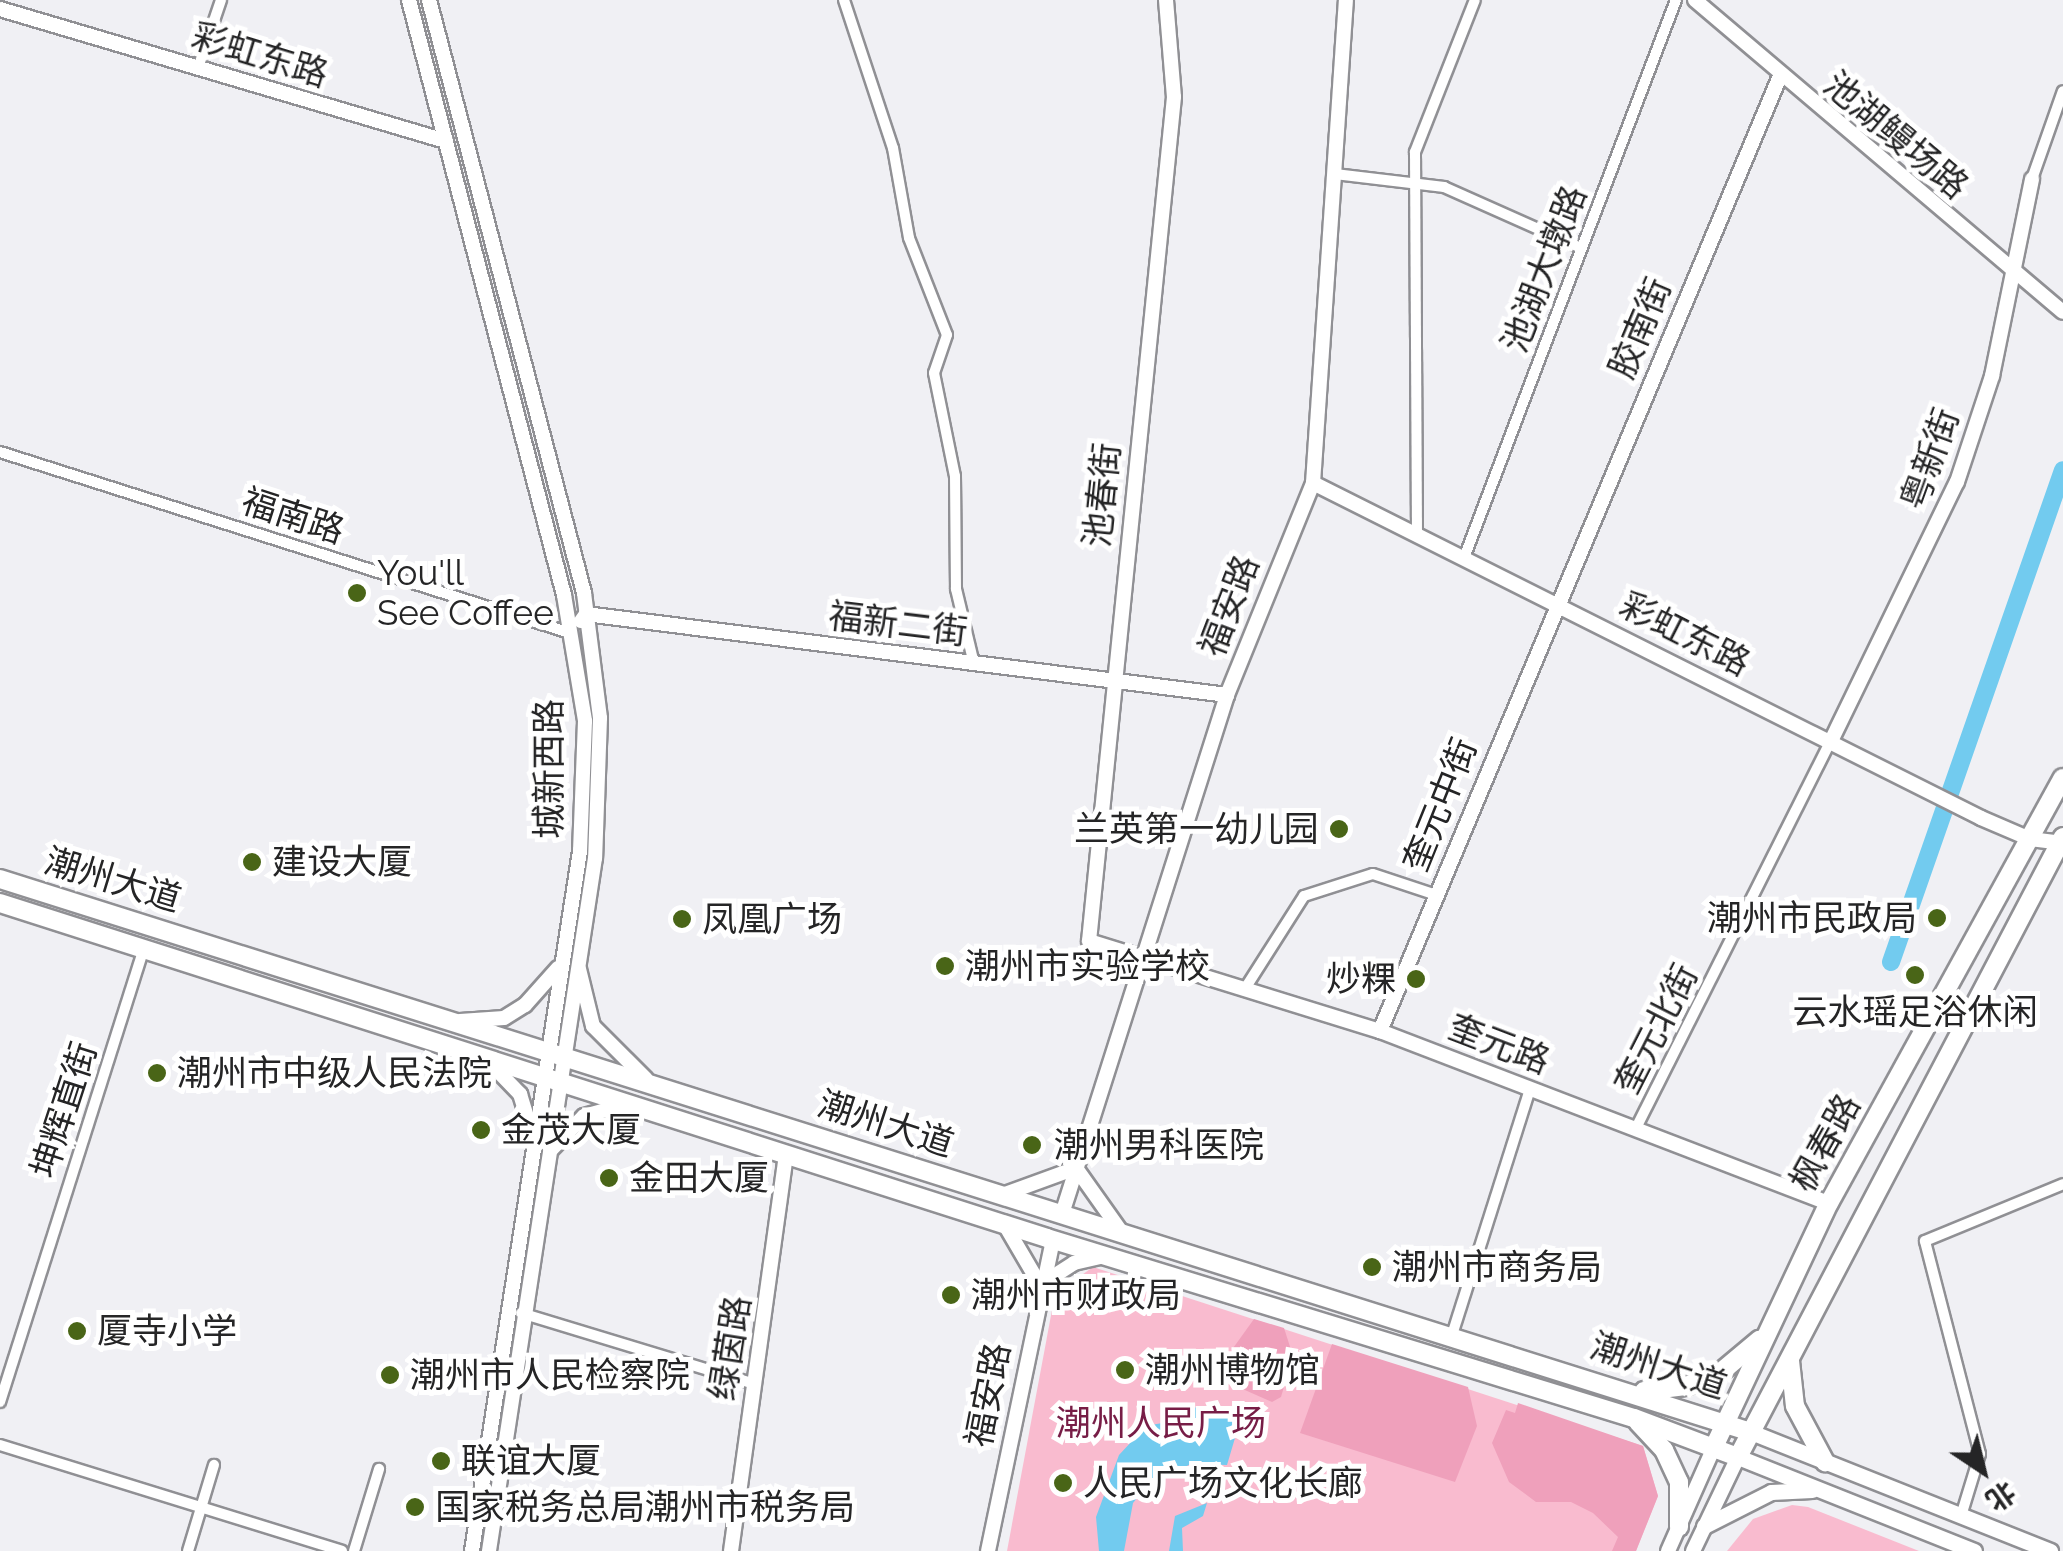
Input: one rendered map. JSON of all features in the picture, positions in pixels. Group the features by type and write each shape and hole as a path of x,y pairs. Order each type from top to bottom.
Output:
{"highway":[{"name":"枫春路","path":"1714,1447 1829,1203 2063,778"},
{"name":"枫春路","path":"1738,1458 1790,1353 2060,848"},
{"name":"潮州大道","path":"0,879 1635,1392 1751,1432"},
{"name":"潮州大道","path":"0,903 1005,1225 1051,1246 1108,1257 1634,1418 1738,1458"},
{"path":"1635,1392 1686,1386 1722,1372 1763,1337"},
{"path":"1790,1353 1796,1406 1825,1462"},
{"path":"1634,1418 1664,1450 1679,1482 1679,1528"}],"main road":[{"path":"1751,1432 2050,1551"},
{"path":"1738,1458 1974,1551"},
{"path":"1704,1526 1771,1492 1816,1489"}],"street":[{"path":"198,68 221,0"},
{"name":"城新西路","path":"409,0 570,633 585,721 580,851 562,963 551,1079 533,1148 489,1551"},
{"name":"城新西路","path":"429,0 586,614 600,718 595,858 578,962 555,1053"},
{"path":"844,0 893,148 908,238 947,334 934,373 950,438 956,589 974,664"},
{"name":"池春街","path":"1143,953 1089,941 1120,682 1126,540 1174,97 1166,0"},
{"name":"福安路","path":"1062,1214 1227,695 1313,484 1346,0"},
{"path":"1417,534 1415,152 1475,0"},
{"name":"池湖大墩路","path":"1464,558 1676,0"},
{"name":"池湖鳗场路","path":"1695,0 1780,76 2063,312"},
{"name":"彩虹东路","path":"0,9 446,142"},
{"name":"胶南街","path":"1556,603 1780,76"},
{"path":"2032,179 2063,90"},
{"path":"1334,174 1444,187 1581,248"},
{"name":"粤新街","path":"1831,741 1957,482 2017,274 2032,179"},
{"name":"福南路","path":"0,452 570,633"},
{"name":"彩虹东路","path":"1313,484 1980,818 2060,848"},
{"name":"奎元中街","path":"1380,1031 1556,603"},
{"path":"570,633 586,614"},
{"name":"福新二街","path":"586,614 1227,695"},
{"name":"奎元北街","path":"1637,1126 1831,741"},
{"path":"1246,987 1304,896 1373,874 1436,895"},
{"name":"坤辉直街","path":"0,1402 144,949"},
{"name":"奎元路","path":"1143,953 1380,1031 1637,1126 1829,1203"},
{"path":"578,962 593,1026 650,1082"},
{"path":"454,1021 504,1018 546,986 562,963"},
{"path":"485,1058 520,1094 533,1148"},
{"name":"城新西路","path":"472,1551 548,1154 551,1079"},
{"path":"1452,1335 1530,1089"},
{"path":"548,1154 584,1116 630,1104"},
{"name":"绿茵路","path":"731,1551 786,1154"},
{"path":"1001,1195 1076,1168 1122,1234"},
{"path":"1961,1516 1980,1454 1925,1241 2063,1184"},
{"path":"1005,1225 1024,1248 1040,1286 1074,1263 1108,1257"},
{"name":"福安路","path":"988,1551 1051,1246"},
{"path":"518,1312 754,1384"},
{"path":"0,1444 200,1512 342,1551"},
{"name":"枫春路","path":"1668,1551 1714,1447"},
{"name":"枫春路","path":"1693,1551 1738,1458"},
{"path":"188,1551 214,1465"},
{"path":"354,1551 379,1468"}],"green space":[{"name":"潮州人民广场","path":"1093,1267 1643,1446 1658,1496 1636,1551 1007,1551 1055,1294"},
{"path":"1792,1505 1808,1507 1919,1551 1727,1551 1753,1519"}],"shaded area":[{"path":"1254,1319 1284,1328 1293,1356 1281,1397 1272,1402 1213,1376"},
{"path":"1332,1344 1468,1387 1477,1426 1455,1482 1300,1433"},
{"path":"1518,1403 1643,1446 1658,1496 1636,1551 1612,1551 1618,1537 1593,1513 1571,1502 1536,1502 1509,1482 1492,1443 1506,1410 1515,1413"}],"water":[{"path":"1225,1406 1243,1411 1227,1465 1191,1464 1149,1484 1133,1503 1124,1551 1099,1551 1096,1517 1119,1455 1146,1426 1173,1421 1186,1408"},
{"path":"1207,1503 1203,1516 1182,1528 1183,1551 1169,1551 1175,1516"}],"waterway":[{"path":"1891,962 2063,470"}],"place":[{"name":"You'll See Coffee","path":"357,593"},
{"name":"兰英第一幼儿园","path":"1339,829"},
{"name":"建设大厦","path":"252,862"},
{"name":"潮州市民政局","path":"1937,918"},
{"name":"凤凰广场","path":"682,919"},
{"name":"潮州市实验学校","path":"945,966"},
{"name":"云水瑶足浴休闲","path":"1915,975"},
{"name":"炒粿","path":"1416,979"},
{"name":"潮州市中级人民法院","path":"157,1073"},
{"name":"金茂大厦","path":"481,1130"},
{"name":"潮州男科医院","path":"1032,1145"},
{"name":"金田大厦","path":"609,1178"},
{"name":"潮州市商务局","path":"1372,1267"},
{"name":"潮州市财政局","path":"951,1295"},
{"name":"厦寺小学","path":"77,1331"},
{"name":"潮州博物馆","path":"1125,1370"},
{"name":"潮州市人民检察院","path":"390,1375"},
{"name":"联谊大厦","path":"441,1461"},
{"name":"人民广场文化长廊","path":"1063,1483"},
{"name":"国家税务总局潮州市税务局","path":"415,1507"}]}
